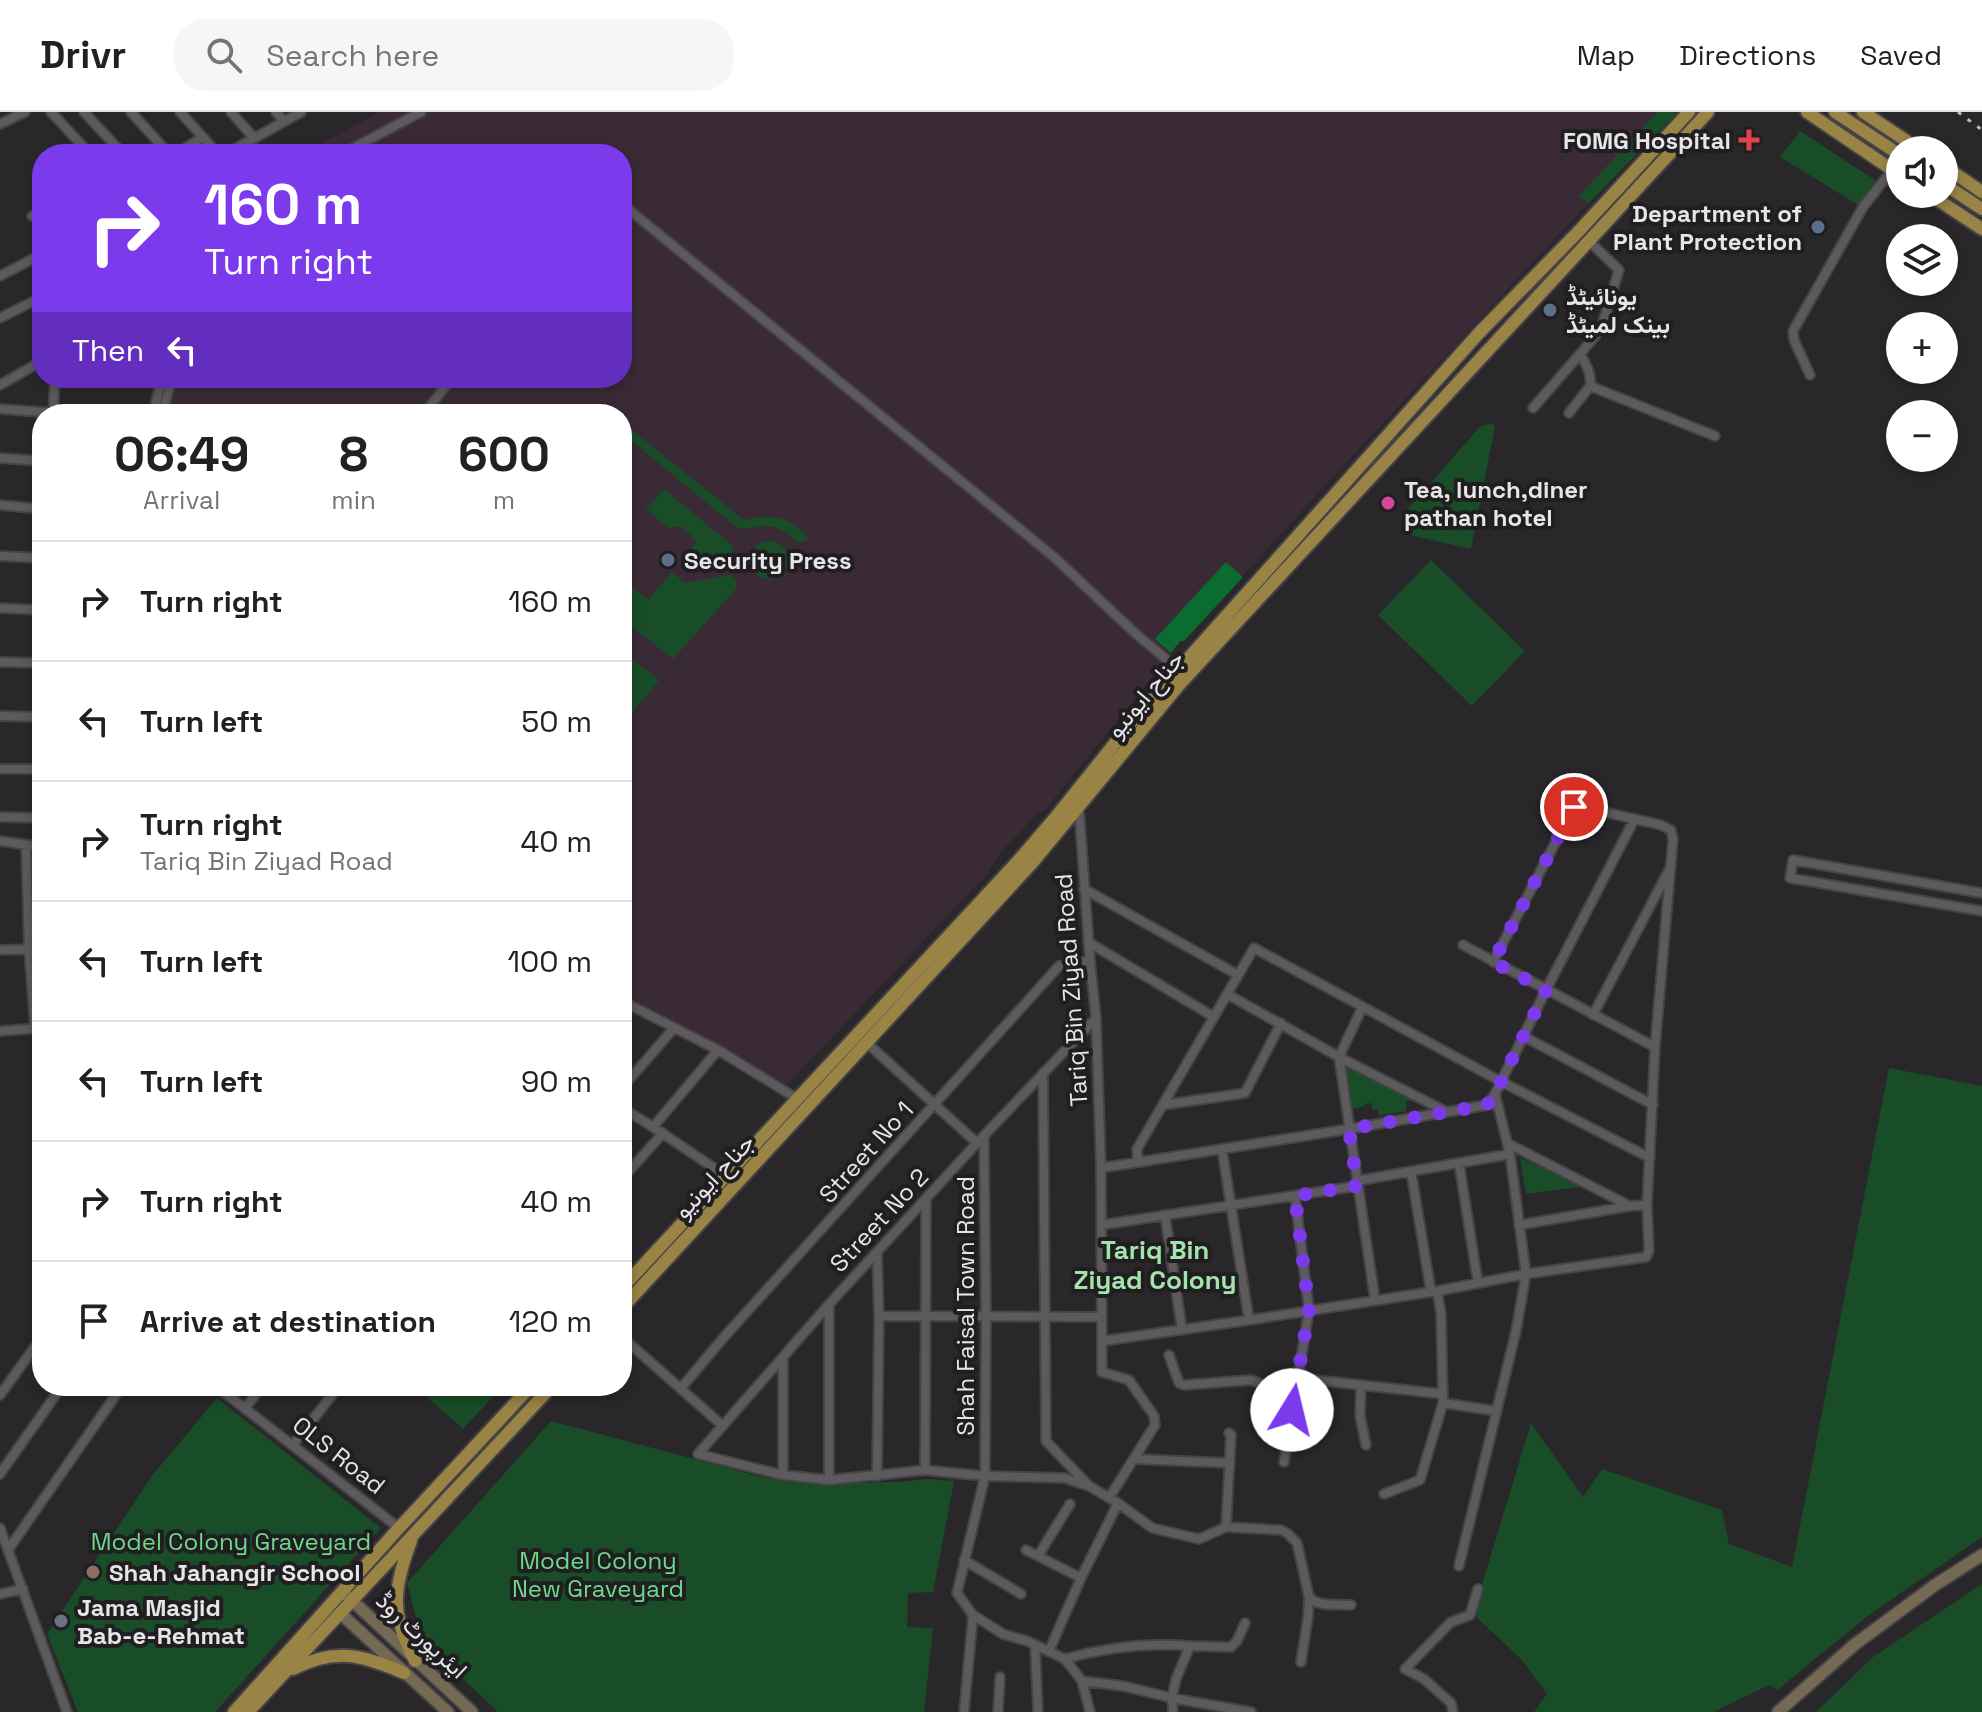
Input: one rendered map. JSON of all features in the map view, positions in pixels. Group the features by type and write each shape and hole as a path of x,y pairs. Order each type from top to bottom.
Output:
{"highway":[{"name":"جناح ایونیو","path":"632,1297 1023,874 1179,685 1581,241 1689,112"},
{"name":"جناح ایونیو","path":"632,1277 1018,861 1136,717 1479,333 1581,241 1708,112"},
{"path":"1807,112 1886,166"},
{"path":"1835,112 1886,146"},
{"path":"1863,112 1899,136"},
{"path":"1958,176 1982,192"},
{"path":"1958,193 1982,209"},
{"path":"1950,208 1982,229"},
{"path":"248,1712 340,1613 347,1595 399,1528 522,1396"},
{"path":"234,1712 347,1595 413,1535 543,1396"},
{"path":"413,1535 396,1595 400,1626 415,1661"},
{"path":"284,1673 318,1658 345,1655 373,1660 404,1673"}],"main road":[{"path":"1778,1712 1854,1645 1935,1585 1982,1555"},
{"name":"ایئرپورٹ روڈ","path":"347,1595 472,1712"},
{"name":"ایئرپورٹ روڈ","path":"340,1613 448,1712"}],"street":[{"path":"0,124 25,112"},
{"path":"51,112 81,144"},
{"path":"84,112 114,144"},
{"path":"131,112 160,144"},
{"path":"180,112 209,144"},
{"path":"231,112 254,138"},
{"path":"276,112 284,121"},
{"path":"244,144 301,112"},
{"path":"361,144 421,112"},
{"path":"192,144 203,137"},
{"path":"1810,375 1793,331 1863,207 1886,183"},
{"path":"632,212 1054,557 1179,670"},
{"path":"1533,408 1601,329 1619,270 1581,241"},
{"path":"0,276 32,259"},
{"path":"0,318 32,302"},
{"path":"1569,413 1590,386 1588,369 1580,354"},
{"path":"0,385 32,367"},
{"path":"1590,386 1715,436"},
{"path":"432,404 444,388"},
{"path":"0,409 32,411"},
{"path":"0,458 32,460"},
{"path":"0,505 32,508"},
{"path":"0,556 32,558"},
{"path":"0,608 32,610"},
{"path":"0,662 32,663"},
{"path":"0,716 32,717"},
{"path":"0,769 32,769"},
{"path":"1102,1341 1646,1257 1649,1251 1647,1205 1655,1047 1673,839 1671,830 1661,825 1574,807 1493,962"},
{"name":"Tariq Bin Ziyad Road","path":"1079,809 1096,1018 1101,1168 1102,1372 1129,1380 1154,1416 1155,1425 1109,1498"},
{"path":"0,817 32,818"},
{"path":"1101,1168 1487,1105 1634,820"},
{"path":"0,841 32,846"},
{"path":"26,845 32,973"},
{"path":"1982,893 1793,860 1790,878 1982,911"},
{"path":"1593,1015 1671,866"},
{"path":"1932,903 1935,885"},
{"path":"1084,889 1238,975"},
{"path":"1088,942 1214,1017"},
{"path":"1463,945 1655,1047"},
{"path":"1138,1162 1137,1149 1254,948 1362,1008 1650,1158"},
{"path":"0,950 29,949"},
{"name":"Street No 1","path":"681,1388 1059,966 1090,960"},
{"path":"1227,994 1446,1112"},
{"path":"632,1007 718,1050 796,1098"},
{"path":"1362,1008 1339,1057 1375,1300"},
{"name":"Street No 2","path":"783,1475 698,1454 829,1304 1096,1018"},
{"path":"1163,1105 1245,1093 1281,1023"},
{"path":"632,1076 674,1028"},
{"path":"0,1031 32,1029"},
{"path":"1523,1036 1653,1105"},
{"path":"867,1043 980,1139"},
{"path":"653,1127 718,1050"},
{"path":"1043,1072 1046,1441 1089,1486"},
{"path":"1459,1566 1516,1331 1526,1274 1510,1154 1495,1094"},
{"path":"632,1114 726,1176"},
{"path":"632,1168 663,1133"},
{"name":"Shah Faisal Town Road","path":"973,1615 957,1593 985,1476 986,1316 980,1139"},
{"path":"1507,1143 1630,1206"},
{"path":"1222,1149 1249,1320"},
{"path":"1101,1225 1295,1196 1510,1154"},
{"path":"1459,1163 1478,1283"},
{"path":"1384,1494 1420,1480 1443,1398 1441,1313 1434,1292 1411,1171"},
{"path":"1284,1462 1309,1310 1295,1196"},
{"path":"925,1470 926,1199"},
{"path":"1519,1225 1647,1205"},
{"path":"1165,1215 1182,1330"},
{"path":"877,1252 877,1476"},
{"path":"829,1304 829,1480"},
{"path":"879,1316 1102,1317"},
{"path":"632,1346 723,1426"},
{"path":"0,1395 32,1351"},
{"path":"1169,1355 1179,1383 1251,1380 1265,1385 1281,1408 1292,1410"},
{"path":"783,1357 783,1475 829,1480 925,1470 985,1476 1064,1478 1089,1486 1152,1528 1199,1539 1226,1527 1287,1533 1297,1543 1309,1597 1301,1662"},
{"path":"1297,1378 1443,1398 1497,1411"},
{"path":"1361,1385 1360,1416 1366,1445"},
{"path":"0,1474 55,1396"},
{"path":"8,1550 115,1396"},
{"name":"OLS Road","path":"230,1396 399,1528"},
{"path":"246,1407 254,1396"},
{"path":"293,1445 331,1396"},
{"path":"1226,1527 1229,1433"},
{"path":"1134,1459 1230,1463"},
{"path":"1049,1651 1118,1503"},
{"path":"1038,1556 1070,1504"},
{"path":"0,1528 67,1712"},
{"path":"1026,1550 1081,1578"},
{"path":"964,1560 1021,1594"},
{"path":"0,1594 23,1589"},
{"path":"1453,1712 1451,1703 1424,1679 1405,1669 1451,1622 1470,1615 1478,1589"},
{"path":"1309,1597 1319,1603 1351,1605"},
{"path":"964,1712 973,1615 1003,1634 1065,1659 1082,1681 1090,1712"},
{"path":"1065,1659 1146,1644 1231,1647 1245,1623"},
{"path":"1035,1645 1038,1712"},
{"path":"1173,1712 1176,1679 1190,1646"},
{"path":"998,1712 1000,1677"},
{"path":"1082,1681 1123,1686 1227,1710 1251,1712"}],"shaded area":[{"path":"380,112 1679,112 1578,214 1184,641 1180,641 1045,810 1037,814 1000,853 988,873 786,1086 632,1001 632,404 159,404 163,388 632,388 632,144 321,144"}],"green space":[{"path":"1657,112 1676,114 1589,203 1578,197"},
{"path":"1800,131 1878,182 1860,206 1780,157"},
{"path":"1491,424 1495,426 1471,549 1414,536 1403,530 1402,516 1478,429"},
{"path":"632,430 744,520 780,518 795,525 808,539 799,543 773,527 745,529 735,526 632,441"},
{"path":"664,489 734,547 728,563 686,569 679,563 697,541 680,526 668,528 646,509"},
{"path":"769,541 782,547 788,560 782,573 769,579 756,573 750,560 756,547"},
{"path":"1431,560 1525,651 1472,706 1378,615"},
{"path":"1226,562 1243,577 1171,653 1155,639"},
{"path":"672,572 685,583 731,575 736,580 736,589 673,659 632,627 632,587 648,600"},
{"path":"632,659 659,680 632,713"},
{"path":"1345,1065 1417,1101 1406,1101 1406,1111 1379,1116 1378,1109 1373,1110 1371,1103 1352,1109"},
{"path":"1889,1068 1982,1086 1982,1537 1869,1615 1777,1690 1769,1685 1714,1712 1534,1712 1547,1694 1522,1660 1473,1614 1531,1423 1583,1497 1602,1469 1722,1510 1729,1544 1792,1567"},
{"path":"1520,1158 1585,1186 1526,1194"},
{"path":"426,1396 494,1396 463,1429"},
{"name":"Model Colony Graveyard","path":"217,1398 381,1528 215,1712 78,1712 47,1634 151,1477"},
{"name":"Model Colony New Graveyard","path":"551,1421 762,1477 806,1484 926,1479 954,1481 933,1592 908,1593 907,1627 933,1628 924,1712 498,1712 422,1640 407,1583"},
{"path":"1982,1584 1982,1712 1816,1712 1873,1657"}],"railway":[{"path":"1958,112 1982,130"}],"place":[{"name":"FOMG Hospital","path":"1749,140"},
{"name":"Department of Plant Protection","path":"1818,227"},
{"name":"یونائیٹڈ بینک لمیٹڈ","path":"1550,310"},
{"name":"Tea, lunch,diner pathan hotel","path":"1388,503"},
{"name":"Security Press","path":"668,560"},
{"name":"Shah Jahangir School","path":"93,1572"},
{"name":"Jama Masjid Bab-e-Rehmat","path":"61,1621"}],"district":[{"name":"Tariq Bin Ziyad Colony","path":"1155,1265"}],"route":[{"path":"1292,1410 1309,1310 1295,1196 1357,1186 1349,1129 1487,1105 1495,1094 1546,990 1493,962 1574,807"}]}
